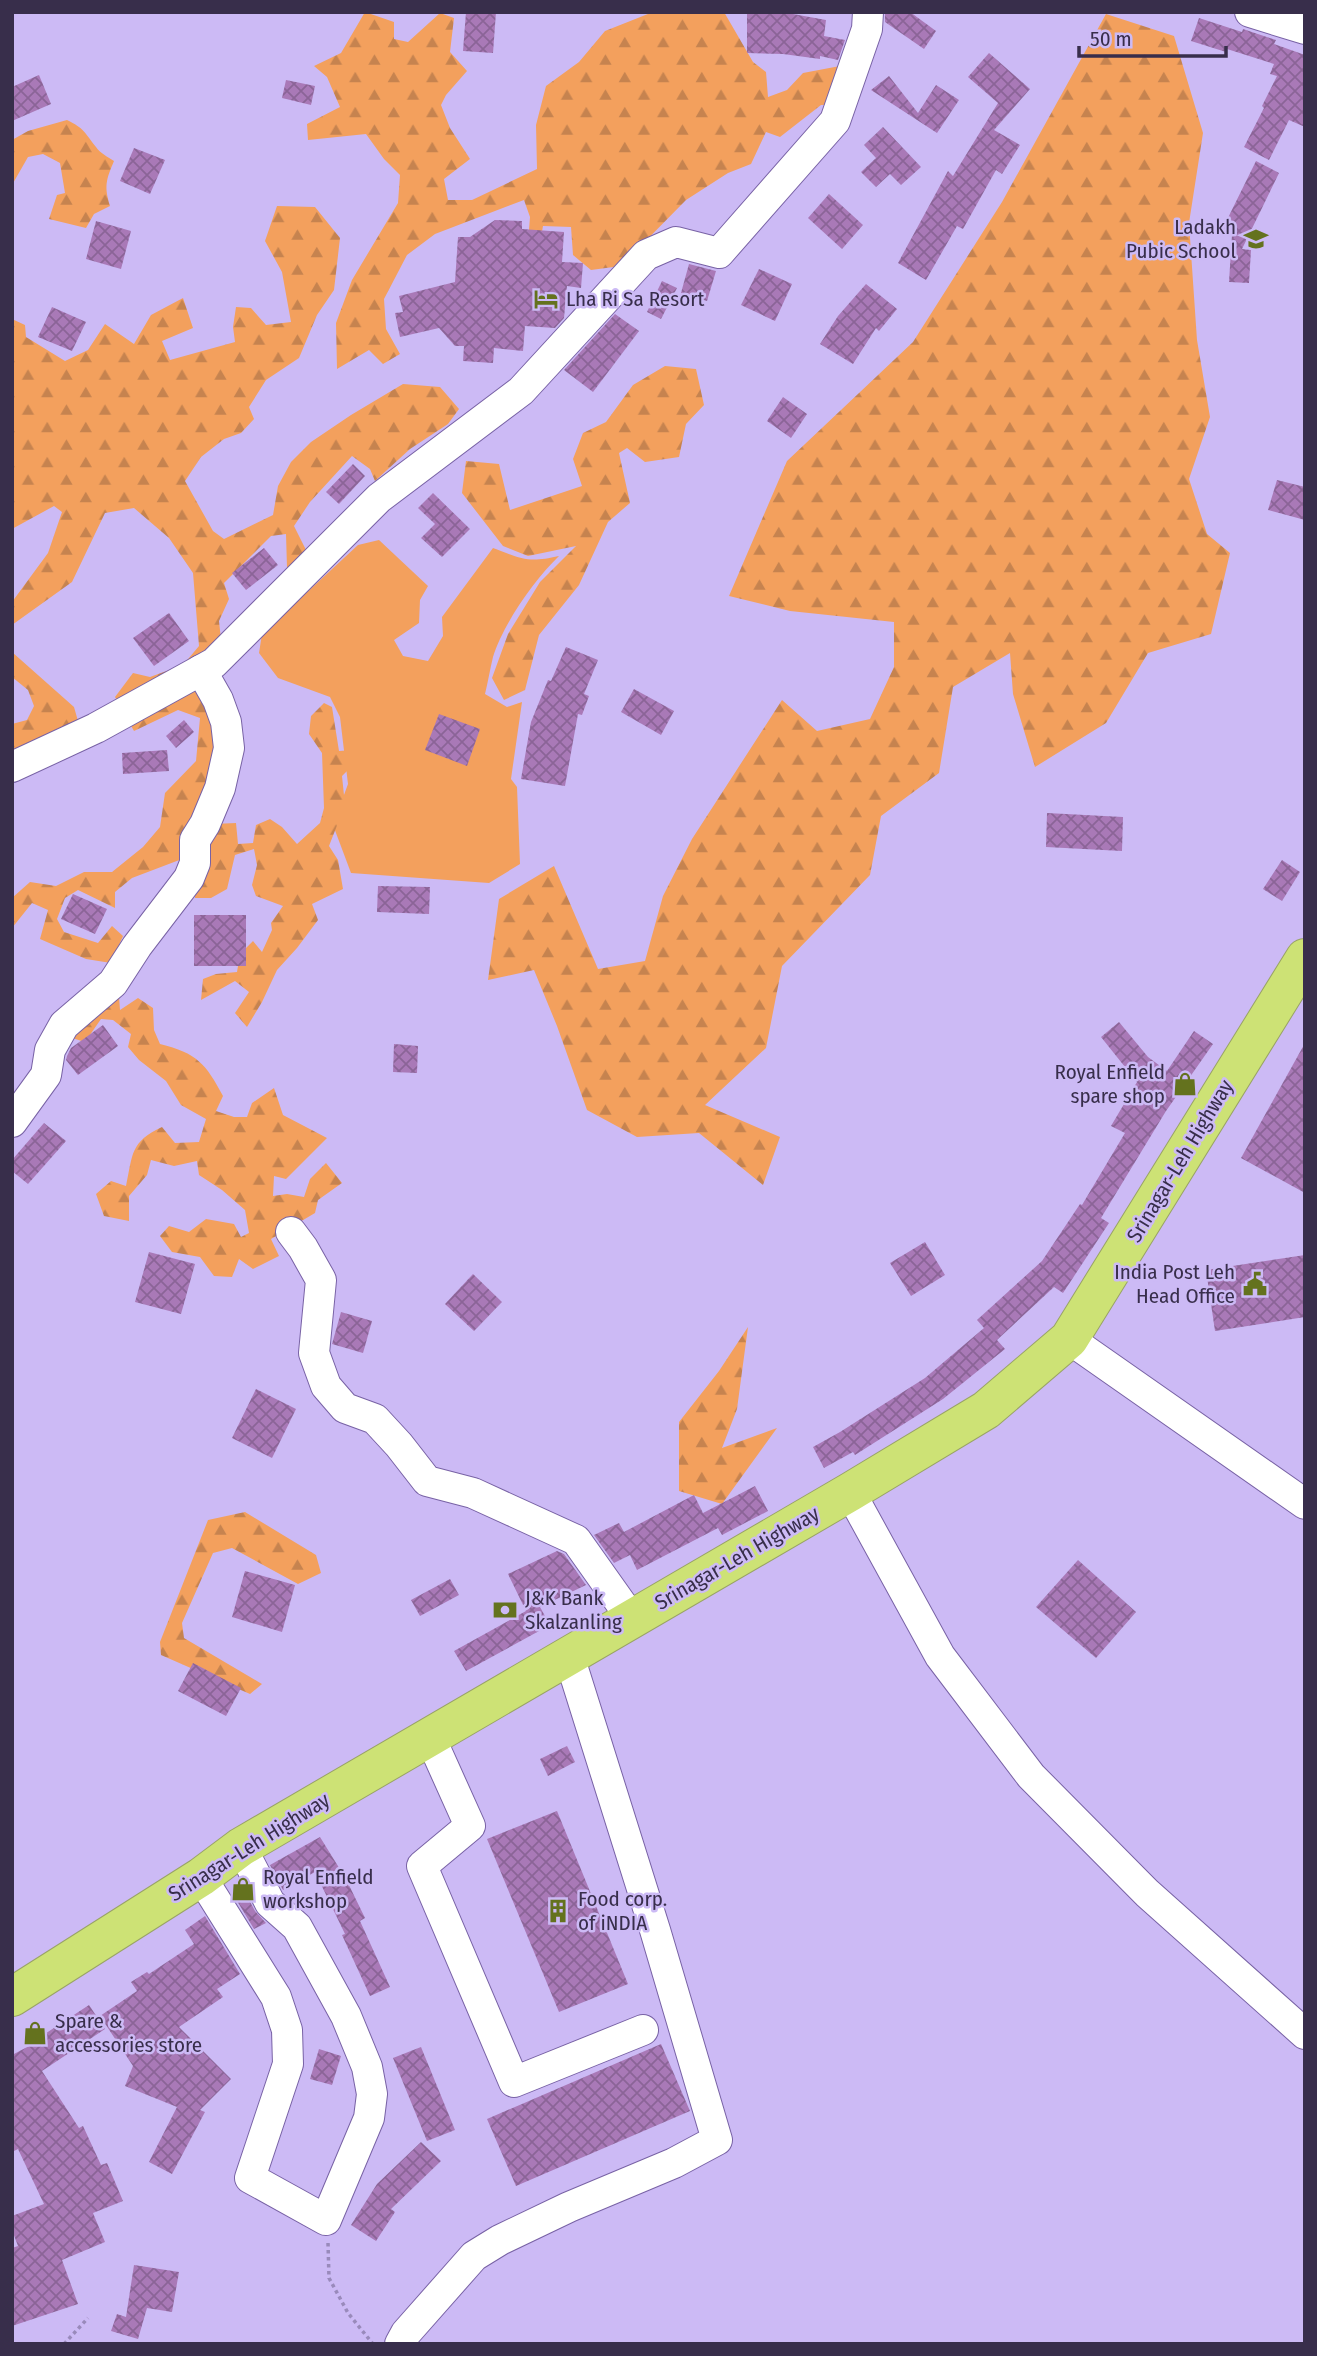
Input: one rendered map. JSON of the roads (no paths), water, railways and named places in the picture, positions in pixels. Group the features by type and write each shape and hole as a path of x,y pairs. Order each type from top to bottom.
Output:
{"highway":[{"name":"Srinagar-Leh Highway","path":"12,1997 201,1877 241,1847 986,1410 1069,1339 1305,958"}],"street":[{"path":"12,766 96,728 214,663 379,498 521,391 646,255 676,242 719,253 835,121 867,29 868,12"},
{"path":"1250,12 1305,29"},
{"path":"12,1122 46,1075 50,1050 64,1025 113,983 189,878 195,863 195,840 220,788 229,748 226,722 218,700 201,670"},
{"path":"291,1232 321,1280 314,1353 326,1386 345,1408 375,1419 428,1481 473,1493 576,1540 632,1619"},
{"path":"1069,1339 1305,1504"},
{"path":"850,1492 940,1656 1031,1776 1147,1893 1305,2034"},
{"path":"400,2344 406,2333 474,2256 523,2229 674,2163 717,2140 652,1918 569,1656"},
{"path":"430,1737 470,1826 422,1866 514,2082 643,2030"},
{"path":"201,1877 276,1997 287,2031 288,2064 250,2178 326,2220 369,2118 372,2094 367,2067 346,2016 297,1927 270,1903 241,1847"}],"place":[{"name":"Ladakh Pubic School","path":"1256,239"},
{"name":"Lha Ri Sa Resort","path":"546,299"},
{"name":"Royal Enfield spare shop","path":"1185,1084"},
{"name":"India Post Leh Head Office","path":"1255,1284"},
{"name":"J&K Bank Skalzanling","path":"505,1610"},
{"name":"Royal Enfield workshop","path":"243,1889"},
{"name":"Food corp. of iNDIA","path":"558,1911"},
{"name":"Spare & accessories store","path":"35,2033"}]}
